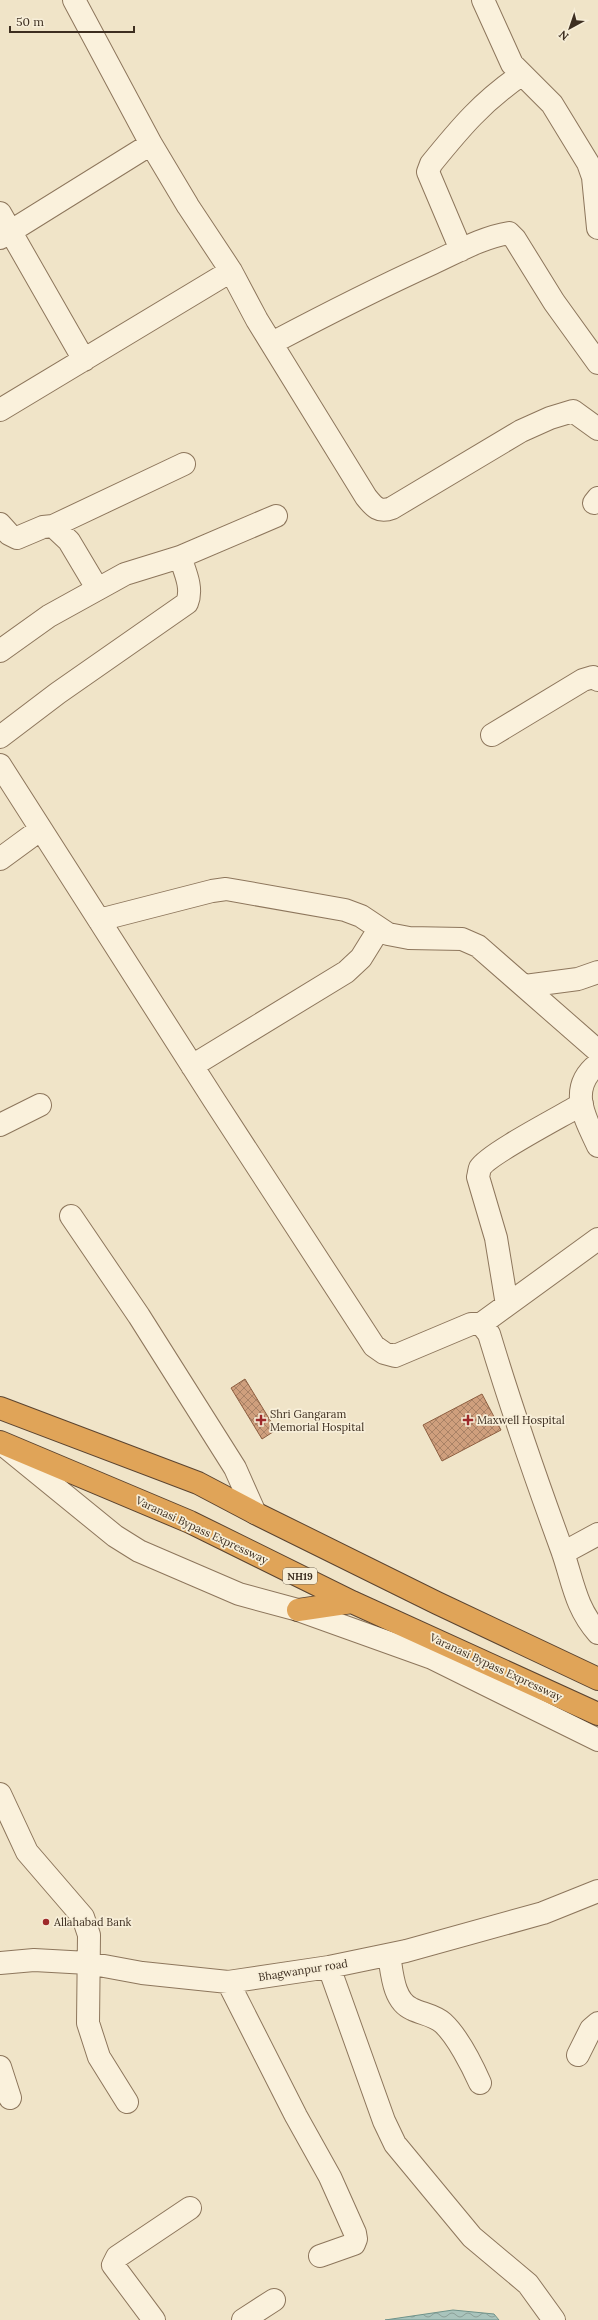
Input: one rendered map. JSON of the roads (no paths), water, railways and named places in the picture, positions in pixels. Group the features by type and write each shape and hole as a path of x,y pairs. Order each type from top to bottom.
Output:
{"highway":[{"path":"0,1408 198,1482 255,1513 598,1679"},
{"name":"Varanasi Bypass Expressway","path":"0,1442 190,1522 352,1602 598,1714"},
{"path":"298,1610 352,1602"}],"street":[{"path":"74,0 151,144 188,206 231,271 272,343 366,497 375,508 383,511 521,431 550,418 573,411 598,429"},
{"path":"483,0 512,64 552,104 588,163 593,177 598,228"},
{"path":"461,250 428,172 430,164 470,116 496,92 521,74"},
{"path":"84,360 4,227 151,144"},
{"path":"272,343 364,295 496,235 509,233 515,239 554,302 598,363"},
{"path":"0,410 231,271"},
{"path":"0,524 9,534 17,538 43,527 53,526 184,464"},
{"path":"0,651 49,616 97,588 146,566 180,557 276,516"},
{"path":"53,526 69,541 97,588"},
{"path":"0,737 58,693 187,603 190,596 189,586 180,557"},
{"path":"492,735 583,680 596,678"},
{"path":"0,765 192,1066 374,1346 395,1356 471,1324 481,1324 598,1239"},
{"path":"0,859 41,829"},
{"path":"99,920 212,891 226,889 346,910 361,916 388,934 409,938 462,939 478,946 598,1051"},
{"path":"192,1066 346,972 361,958 379,929"},
{"path":"525,986 578,979 598,972"},
{"path":"598,1064 586,1077 580,1095 598,1146"},
{"path":"507,1305 496,1238 478,1177 480,1169 485,1162 504,1149 582,1104"},
{"path":"0,1125 40,1105"},
{"path":"71,1216 139,1316 235,1468 255,1513"},
{"path":"481,1324 489,1334 523,1444 563,1553 577,1602 588,1622 598,1632"},
{"path":"0,1442 115,1536 140,1551 239,1594 298,1610 432,1658 598,1740"},
{"path":"563,1553 598,1534"},
{"path":"0,1794 27,1852 83,1917 89,1934 88,2023 92,2040 99,2057 128,2102"},
{"name":"Bhagwanpur road","path":"0,1963 34,1960 88,1963 142,1973 228,1982 329,1967 389,1955 543,1913 598,1891"},
{"path":"389,1955 393,1981 400,1998 411,2009 432,2016 444,2024 480,2083"},
{"path":"329,1967 384,2121 395,2144 472,2238 528,2284 554,2320"},
{"path":"228,1982 296,2116 330,2177 355,2233 356,2239 354,2244 320,2256"},
{"path":"578,2055 591,2029 598,2023"},
{"path":"0,2067 10,2098"},
{"path":"154,2320 113,2265 117,2257 190,2208"},
{"path":"243,2320 274,2300"}],"water":[{"path":"453,2310 494,2314 499,2320 385,2320"}],"place":[{"name":"Shri Gangaram Memorial Hospital","path":"261,1420"},
{"name":"Maxwell Hospital","path":"468,1420"},
{"name":"Allahabad Bank","path":"46,1922"}]}
